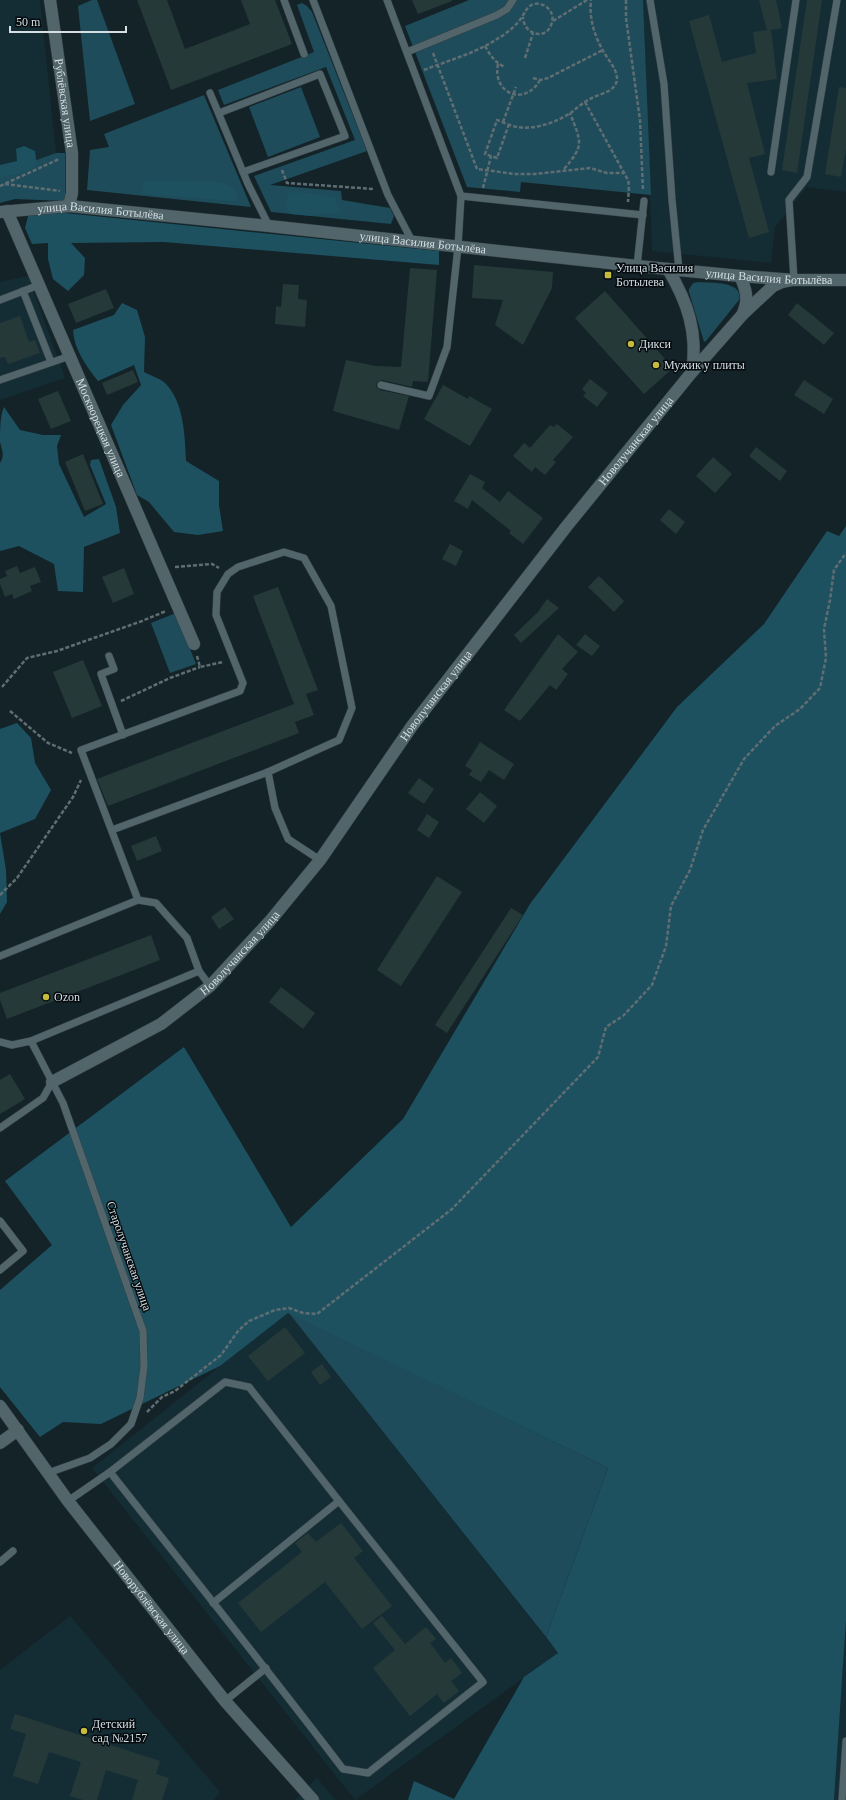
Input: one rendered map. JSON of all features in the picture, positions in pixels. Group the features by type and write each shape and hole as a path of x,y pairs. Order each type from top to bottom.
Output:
{"street":[{"name":"Рублёвская улица","path":"50,0 72,153 72,193 69,206"},
{"name":"улица Василия Ботылёва","path":"4,211 69,206 412,241 674,270 794,280 846,280"},
{"name":"Москворецкая улица","path":"4,211 39,285 194,644"},
{"path":"674,270 688,310 693,334 695,354 692,372"},
{"path":"740,276 745,286 747,295 743,314"},
{"name":"Новолучанская улица","path":"52,1082 161,1024 210,986 270,921 320,860 412,726 566,527 692,372 743,314 773,286 782,282 794,280"},
{"name":"Новорублёвская улица","path":"0,1406 68,1501 225,1701 313,1800"},
{"path":"0,1443 18,1430"}],"lane":[{"path":"284,0 304,54"},
{"path":"313,0 386,189 412,241"},
{"path":"381,384 429,396 447,347 458,247 461,196 388,0"},
{"path":"407,52 497,15 507,9 513,0"},
{"path":"650,0 664,84 672,200 674,270"},
{"path":"771,172 796,0"},
{"path":"794,280 789,200 807,177 838,0"},
{"path":"218,113 320,74 345,136 243,172"},
{"path":"210,93 243,172 269,226"},
{"path":"461,196 643,215"},
{"path":"637,266 644,201"},
{"path":"0,300 39,285"},
{"path":"23,291 51,362"},
{"path":"0,380 70,356"},
{"path":"112,830 268,772 339,740 352,708 331,606 304,558 284,552 238,567 228,574 217,592 216,615 235,659 243,683 240,691 81,750 138,900"},
{"path":"109,656 114,669 101,674 123,734"},
{"path":"268,772 275,808 288,839 320,860"},
{"path":"0,956 138,900 156,903 187,938 199,971 210,986"},
{"path":"0,1042 12,1045 31,1041 199,971"},
{"name":"Старолучанская улица","path":"31,1041 64,1103 143,1331 144,1366 140,1398 131,1424 111,1444 90,1458 48,1473"},
{"path":"0,1128 43,1098 52,1082"},
{"path":"0,1221 23,1251 0,1270"},
{"path":"68,1501 110,1472 225,1382 249,1387 483,1682 368,1773 343,1769 266,1668 110,1472"},
{"path":"213,1603 339,1501"},
{"path":"0,1562 13,1551"},
{"path":"225,1701 266,1668"},
{"path":"842,1800 846,1741"}],"path":[{"path":"546,0 546,6"},
{"path":"553,21 587,0"},
{"path":"509,124 497,158 485,154 497,120 509,124 516,127 542,126 570,113 591,98 612,89 616,84 617,78 615,70 592,27 590,10 591,0"},
{"path":"626,0 626,18 640,120 644,201"},
{"path":"416,74 485,46 502,36 523,17 528,7 534,4 546,6 550,10 553,21 551,27 542,34 533,33 526,28 523,17"},
{"path":"525,58 533,33"},
{"path":"429,43 477,169 486,172 535,174 590,168 607,173 624,173"},
{"path":"485,46 488,53 498,64 505,68"},
{"path":"533,78 540,80 548,78 603,50"},
{"path":"498,64 497,78 500,85 505,90 513,94 525,94 532,91 540,80"},
{"path":"503,122 516,87"},
{"path":"585,102 624,173 629,185 629,194"},
{"path":"564,170 576,156 580,148 578,133 570,113"},
{"path":"0,186 72,153"},
{"path":"481,198 491,156"},
{"path":"278,160 287,183 386,189"},
{"path":"5,184 72,193"},
{"path":"131,1424 152,1409 162,1398 175,1391 221,1355 238,1331 249,1321 275,1310 289,1308 303,1313 317,1314 452,1210 598,1057 606,1026 623,1016 652,985 666,946 671,906 690,870 703,830 744,759 776,726 800,709 820,688 826,658 824,629 834,570 846,553"},
{"path":"185,566 212,564 228,574"},
{"path":"2,687 27,658 57,651 142,622 178,606"},
{"path":"194,644 200,667"},
{"path":"112,705 170,678 200,667 235,659"},
{"path":"10,711 48,743 84,758"},
{"path":"0,895 17,878 73,797 87,767"}],"shaded area":[{"path":"0,0 40,0 56,153 0,173"},
{"path":"92,0 97,0 135,104 90,121 78,6"},
{"path":"469,0 643,0 651,195 521,182 520,192 467,187 405,26"},
{"path":"643,0 846,0 846,192 807,187 775,227 771,263 652,251"},
{"path":"302,3 312,12 367,151 270,185 341,191 342,200 390,208 394,216 391,224 271,212 254,176 355,140 326,67 224,105 218,90 314,52 297,5"},
{"path":"301,87 320,137 268,157 249,107"},
{"path":"204,95 251,207 87,190 90,150 109,147 104,134"},
{"path":"24,146 35,151 37,166 19,174 0,178 0,165 17,161 16,149"},
{"path":"56,153 65,153 65,201 15,199 0,203 0,173"},
{"path":"144,181 219,182 233,188 238,197 234,201 141,194"},
{"path":"289,192 312,193 335,198 340,212 312,216 290,214 285,205"},
{"path":"55,212 439,251 439,265 164,242 71,243 85,258 84,275 68,291 53,279 48,259 48,243 32,244 25,228 28,216"},
{"path":"28,276 65,378 0,400 0,282"},
{"path":"693,283 718,283 732,286 737,289 739,294 739,300 704,342 689,292 689,289"},
{"path":"122,303 137,310 145,337 144,372 164,382 177,401 182,420 186,461 219,481 219,505 223,531 198,535 174,532 149,502 137,495 111,425 123,405 141,385 134,365 98,381 78,351 73,330 114,315"},
{"path":"4,407 20,430 43,435 61,435 57,446 59,464 84,517 106,504 90,465 91,460 99,459 116,507 120,533 84,547 83,592 58,591 54,564 19,546 0,551 0,463 3,455 0,442 0,433"},
{"path":"846,526 846,1620 834,1800 408,1800 414,1781 454,1799 524,1677 558,1653 546,1637 608,1468 288,1313 220,1366 101,1424 63,1422 40,1437 0,1387 0,1290 52,1245 5,1181 184,1047 291,1227 403,1119 530,904 677,707 764,624 827,531 839,536"},
{"path":"176,613 196,664 170,673 151,623"},
{"path":"17,723 31,738 35,763 51,790 35,819 0,833 0,729"},
{"path":"0,833 6,870 7,902 0,914"},
{"path":"288,1312 558,1653 355,1800 92,1468"},
{"path":"288,1312 608,1468 546,1637"},
{"name":"Детский сад №2157","path":"70,1616 220,1792 214,1800 0,1800 0,1670"},
{"path":"846,1620 846,1800 834,1800"},
{"path":"317,1778 335,1800 295,1800"}],"building":[{"path":"137,0 167,0 185,49 250,24 241,0 275,0 292,44 171,90"},
{"path":"412,0 452,0 452,1 418,14"},
{"path":"759,0 776,0 782,28 771,30 777,79 747,83 765,154 749,158 769,232 749,238 689,21 709,15 722,62 756,53 753,32 767,30"},
{"path":"807,0 822,0 797,173 782,170"},
{"path":"839,87 846,88 846,149 841,177 825,174"},
{"path":"474,265 553,272 552,288 523,345 495,325 503,300 472,298"},
{"path":"410,268 437,270 428,382 413,381 412,387 382,380 377,382 376,387 380,390 409,396 399,430 333,411 346,360 376,366 401,367"},
{"path":"283,284 299,285 298,299 307,300 305,327 275,324 276,306 281,307"},
{"path":"106,289 114,308 76,323 68,304"},
{"path":"605,291 673,368 644,394 575,318"},
{"path":"797,303 834,333 824,345 788,315"},
{"path":"20,316 29,342 35,340 40,353 8,364 5,357 0,358 0,323"},
{"path":"133,370 138,382 107,395 102,383"},
{"path":"590,379 608,393 597,407 583,396 586,393 582,389"},
{"path":"804,380 833,399 824,414 794,395"},
{"path":"443,385 468,399 469,396 492,409 470,446 424,419"},
{"path":"58,391 71,421 51,429 38,399"},
{"path":"557,424 573,437 553,460 556,462 545,475 535,467 532,472 513,456 524,443 530,448 550,425 554,427"},
{"path":"756,447 787,471 780,481 749,456"},
{"path":"83,454 103,504 85,511 65,462"},
{"path":"713,457 732,474 715,493 696,476"},
{"path":"470,474 485,482 482,488 500,502 508,491 543,518 523,544 509,533 511,531 472,500 468,509 454,501"},
{"path":"669,509 685,522 676,534 660,520"},
{"path":"450,544 463,551 456,566 442,559"},
{"path":"17,566 20,573 35,567 41,582 30,586 32,591 14,599 12,594 5,597 0,584 0,579 7,576 5,571"},
{"path":"124,568 134,594 113,603 102,577"},
{"path":"599,576 624,601 614,612 588,587"},
{"path":"278,587 318,690 306,694 314,715 295,722 299,733 108,806 97,779 294,704 253,596"},
{"path":"547,599 559,608 521,643 514,635 538,612"},
{"path":"558,634 578,652 562,669 568,674 556,690 550,685 520,721 504,710"},
{"path":"585,634 600,646 592,656 576,645"},
{"path":"83,660 102,706 72,718 53,672"},
{"path":"480,742 514,764 504,780 489,770 481,782 469,775 472,770 465,766"},
{"path":"419,778 434,789 424,804 408,793"},
{"path":"480,792 497,806 484,823 466,809"},
{"path":"427,814 439,822 429,838 417,830"},
{"path":"156,836 162,851 137,861 131,846"},
{"path":"437,876 462,892 401,986 377,970"},
{"path":"225,907 234,919 219,929 211,917"},
{"path":"511,908 523,915 447,1033 435,1025"},
{"path":"151,935 160,960 7,1019 0,1000 0,993"},
{"path":"281,987 315,1013 303,1029 269,1002"},
{"path":"10,1074 25,1099 0,1114 0,1080"},
{"path":"285,1327 305,1353 268,1381 248,1356"},
{"path":"322,1364 331,1377 320,1385 311,1372"},
{"path":"341,1523 363,1551 354,1558 392,1606 362,1629 325,1582 261,1632 238,1603 302,1552 295,1543 308,1533 316,1542"},
{"path":"382,1616 405,1644 426,1627 436,1639 430,1643 445,1663 451,1658 462,1673 451,1681 459,1691 444,1703 437,1694 410,1716 373,1668 395,1650 373,1623"},
{"path":"15,1714 160,1761 156,1774 169,1778 162,1800 132,1800 138,1780 106,1770 97,1800 83,1800 70,1796 81,1762 49,1752 38,1784 13,1776 26,1734 10,1729"}],"place":[{"name":"Улица Василия Ботылева","path":"608,275"},
{"name":"Дикси","path":"631,344"},
{"name":"Мужик у плиты","path":"656,365"},
{"name":"Ozon","path":"46,997"},
{"name":"Детский сад №2157","path":"84,1731"}]}
